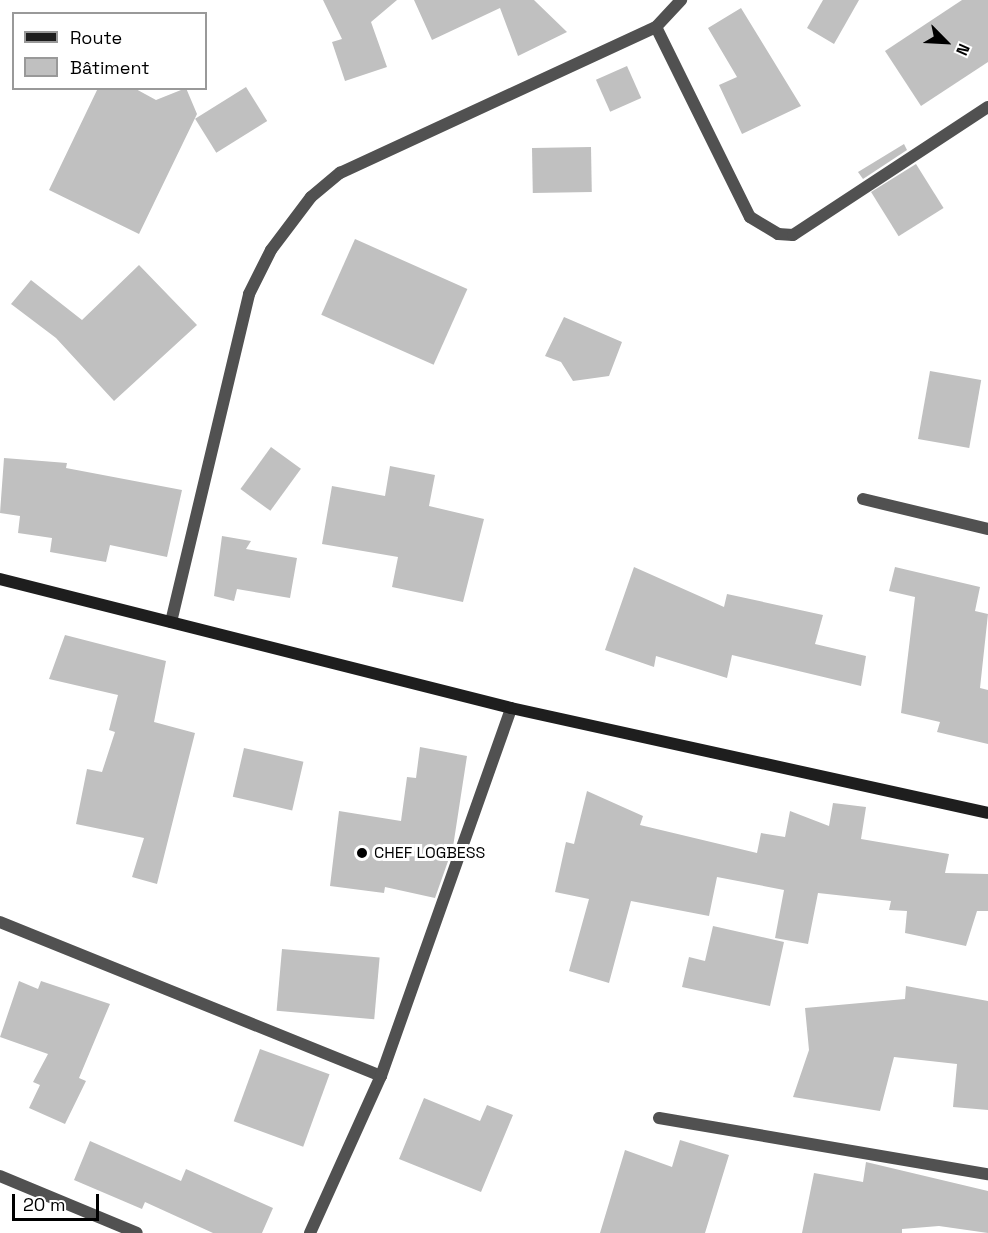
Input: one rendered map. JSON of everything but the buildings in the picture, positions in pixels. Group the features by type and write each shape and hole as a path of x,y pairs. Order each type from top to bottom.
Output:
{"main road":[{"path":"0,579 511,708 988,813"}],"street":[{"path":"171,622 249,294 271,250 311,198 340,172 656,27 681,0"},
{"path":"656,27 750,217 778,234 793,235 988,107"},
{"path":"863,499 988,529"},
{"path":"310,1233 381,1076 511,708"},
{"path":"0,922 381,1076"},
{"path":"659,1118 988,1174"},
{"path":"0,1176 137,1233"}],"place":[{"name":"CHEF LOGBESS","path":"362,853"}]}
